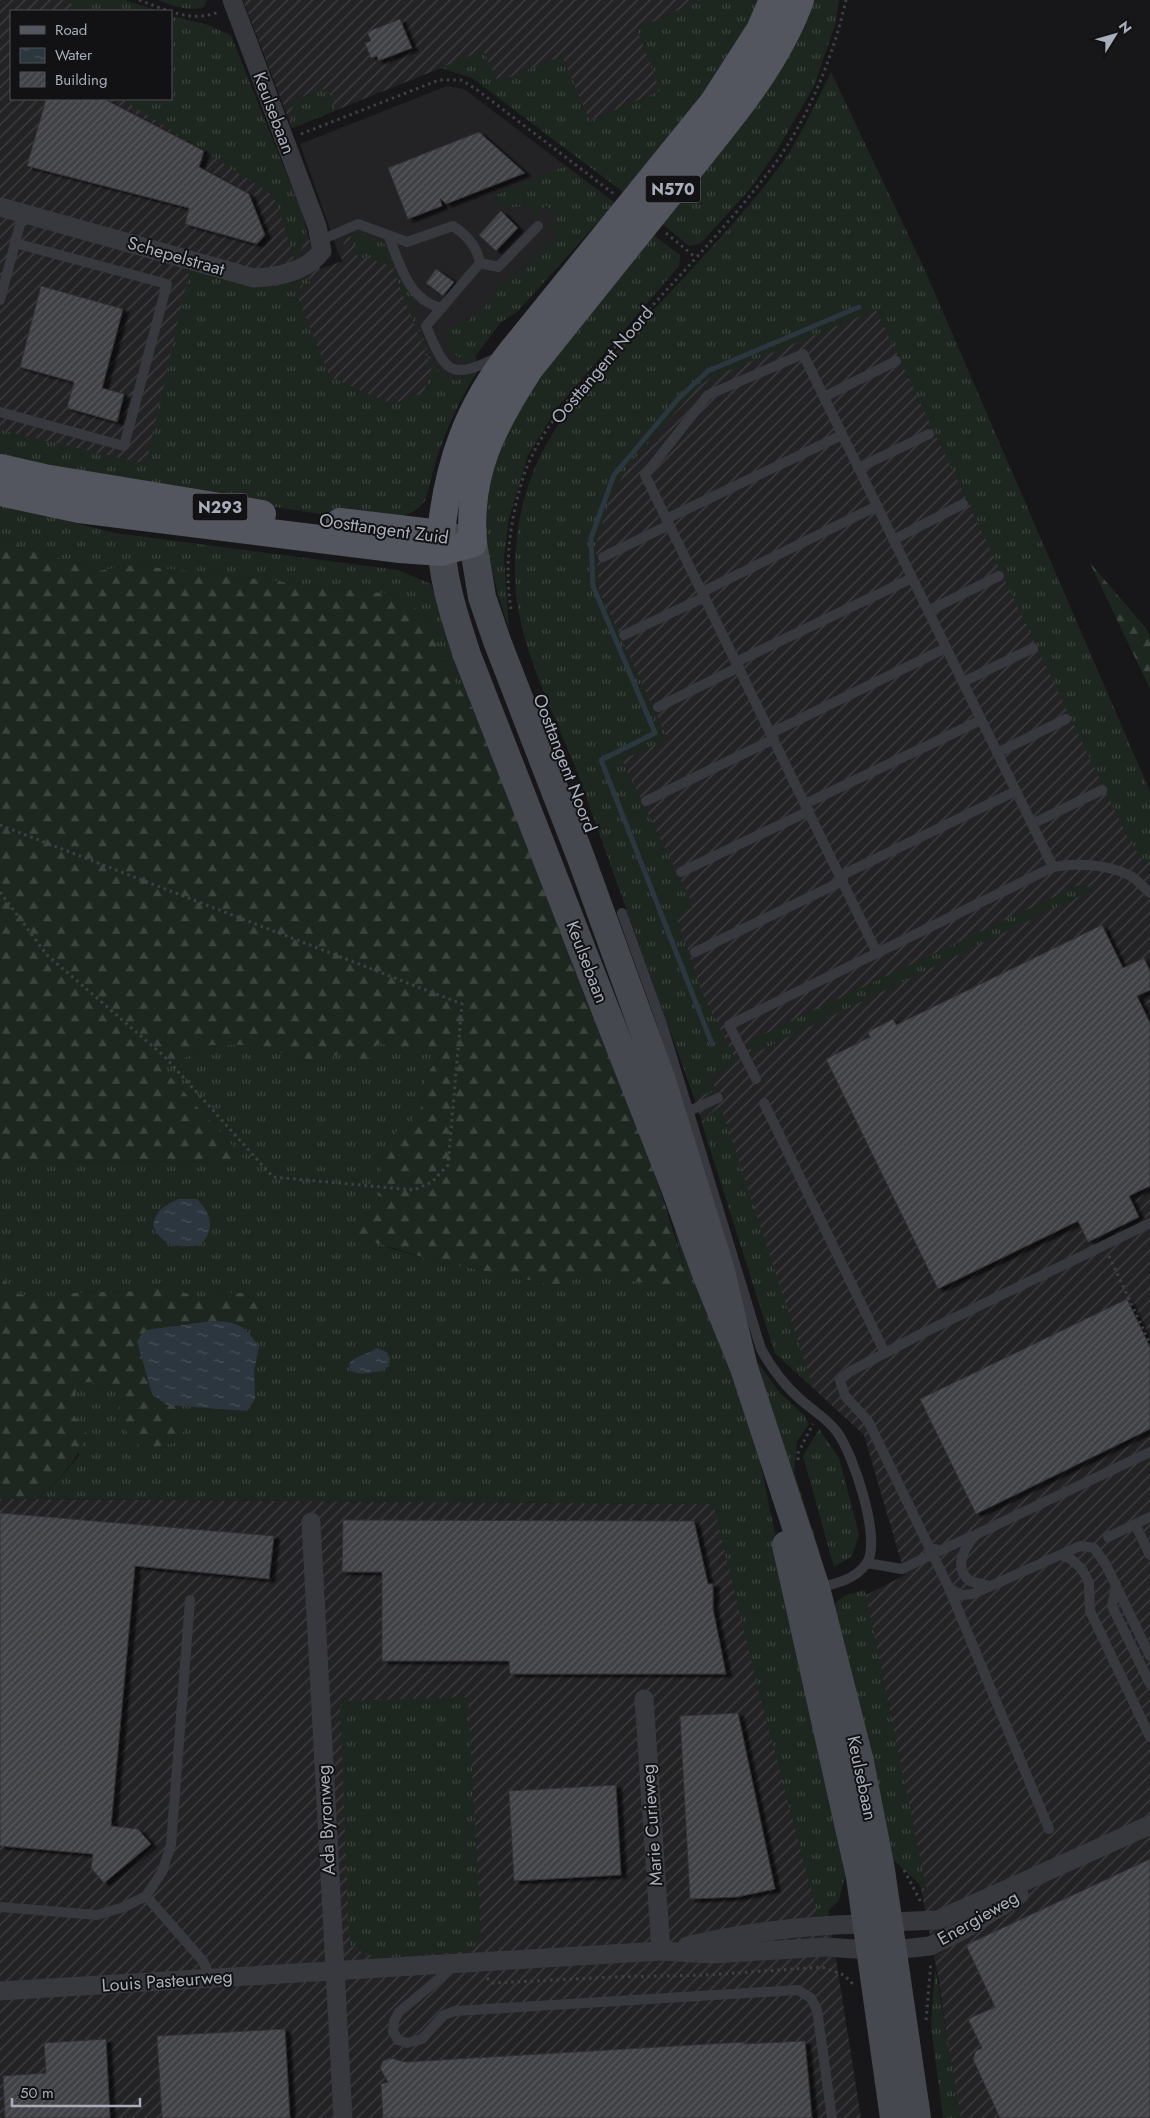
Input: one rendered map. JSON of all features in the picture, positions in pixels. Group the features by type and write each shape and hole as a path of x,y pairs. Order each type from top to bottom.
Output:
{"main road":[{"name":"N570","path":"441,543 449,476 462,436 486,388 513,350 713,103 760,30 773,0"},
{"name":"N570","path":"473,544 472,529 476,484 489,438 502,412 530,368 744,100 793,20 800,0"},
{"name":"Oosttangent Zuid","path":"0,468 44,478 441,543"},
{"name":"Oosttangent Zuid","path":"0,492 78,509 441,543 473,544"},
{"name":"Keulsebaan","path":"441,543 452,609 467,655 744,1368 769,1446 807,1591 860,1762 880,1936 894,2118"},
{"name":"Keulsebaan","path":"473,544 482,597 497,641 581,858 661,1078 721,1271 744,1368"},
{"name":"Keulsebaan","path":"880,1936 917,2118"}],"street":[{"name":"Keulsebaan","path":"233,3 319,233"},
{"name":"Schepelstraat","path":"0,207 254,278 272,277 314,262 322,251 319,233"},
{"name":"Ada Byronweg","path":"312,1522 342,2118"},
{"name":"Marie Curieweg","path":"644,1699 661,1951"},
{"name":"Energieweg","path":"880,1936 938,1920 1150,1825"},
{"name":"Energieweg","path":"880,1936 930,1946 955,1934 1077,1858"},
{"path":"661,1951 718,1938 793,1928 880,1936"},
{"path":"661,1951 712,1954 825,1947 880,1936"},
{"name":"Louis Pasteurweg","path":"0,1991 661,1951"}],"lane":[{"path":"0,300 23,213"},
{"path":"319,233 358,224 389,237 407,242 453,226 466,235 478,253 480,262"},
{"path":"480,262 498,267 538,226"},
{"path":"389,237 407,283 430,305 442,308"},
{"path":"0,412 124,446 167,284 15,243"},
{"path":"480,262 426,326 438,355 445,364 454,370 468,371 513,350"},
{"path":"878,952 645,475 708,395 803,354 1053,867"},
{"path":"824,397 896,361"},
{"path":"858,468 929,434"},
{"path":"603,557 668,522 842,435"},
{"path":"893,540 964,504"},
{"path":"624,635 877,506"},
{"path":"928,610 999,576"},
{"path":"658,707 912,578"},
{"path":"646,800 946,648"},
{"path":"963,682 1032,648"},
{"path":"681,872 981,720"},
{"path":"997,753 1066,720"},
{"path":"1032,824 1102,790"},
{"path":"695,952 1016,791"},
{"path":"756,1079 729,1025 1053,867 1068,864 1104,867 1131,876 1150,894"},
{"path":"622,913 662,1024 761,1349 789,1389 836,1430 852,1460 872,1533 872,1554 867,1563 852,1577 807,1591"},
{"path":"689,1111 718,1098"},
{"path":"764,1103 885,1353"},
{"path":"1048,1829 934,1551 868,1421 845,1396 840,1380 851,1371 885,1353 1150,1223"},
{"path":"867,1563 902,1568 934,1551 977,1534 1150,1452"},
{"path":"1108,1537 1150,1517"},
{"path":"1135,1524 1150,1555"},
{"path":"977,1534 965,1546 962,1553 963,1570 966,1579 974,1584 991,1586"},
{"path":"949,1588 961,1595 972,1594 1080,1546 1094,1548 1116,1585 1150,1656"},
{"path":"1061,1555 1070,1559 1082,1569 1089,1583 1090,1611 1150,1737"},
{"path":"1116,1585 1112,1606 1150,1684"},
{"path":"0,1907 97,1915 124,1907 146,1896 162,1872 171,1845 190,1600"},
{"path":"146,1896 203,1962 210,1978"},
{"path":"462,1964 399,2012 394,2021 393,2031 398,2040 407,2043 422,2039 444,2015 455,2011 798,1990 810,1998 817,2010 832,2118"}],"path":[{"path":"139,0 168,10"},
{"name":"Oosttangent Noord","path":"512,615 509,570 511,528 525,474 547,430 579,388 775,163 802,118 821,79 846,0"},
{"path":"172,11 186,16 205,18 233,3"},
{"path":"284,139 429,84 455,79 466,82 476,89 620,199"},
{"path":"660,228 695,257"},
{"path":"0,825 462,1004 448,1165 432,1182 414,1190 273,1177 164,1056 46,955 0,892"},
{"path":"1104,1246 1150,1344"},
{"path":"462,1964 493,1983 614,1976 707,1976 822,1967 844,1974 858,1990"}],"shaded area":[{"path":"0,0 124,0 155,10 10,10 10,100 172,100 172,16 208,25 231,36 303,216 320,269 343,261 339,255 346,238 362,233 386,245 401,281 407,289 414,293 413,311 433,364 442,374 456,381 477,372 461,397 439,448 425,501 417,509 0,464"},
{"path":"243,0 701,0 637,29 661,91 589,121 562,56 498,83 451,64 292,128"},
{"path":"447,86 464,89 615,203 518,311 501,322 476,355 477,372 456,381 442,374 433,364 413,311 412,301 401,281 386,245 346,238 339,255 300,144"},
{"path":"922,264 1150,792 1150,2118 959,2118 939,1982 864,1596 905,1575 864,1435 775,1353 694,1097 579,777 589,585 608,476 706,360"},
{"path":"0,1499 713,1504 808,1781 861,2118 0,2118"}],"green space":[{"path":"63,0 124,0 155,10 72,10 74,5"},
{"path":"159,0 207,0 204,7 193,9 170,5"},
{"path":"701,0 763,0 706,92 623,192 472,78 441,68 483,50 498,82 562,56 590,121 660,91 637,29"},
{"path":"813,0 839,0 835,25 814,86 776,152 749,190 701,243 689,246 660,222 767,89 791,54"},
{"path":"172,16 208,25 231,36 303,216 306,239 294,259 276,201 268,192 124,100 172,100"},
{"path":"831,72 922,264 1150,792 1150,860 1144,863 1127,836 876,310 713,377 700,385 629,465 610,498 596,544 599,590 668,740 622,760 694,907 676,916 703,995 737,1062 711,1077 716,1091 694,1097 580,779 542,687 525,639 516,592 515,567 519,519 532,475 542,453 568,411 617,350 724,234 774,174 798,138"},
{"path":"328,88 335,111 292,128 291,118 294,104 304,96"},
{"path":"566,166 615,203 518,311 501,322 476,355 467,361 451,350 446,333 452,327 467,323 478,309 481,312 511,271 517,277 557,236 548,227 557,217 546,205 535,215 528,206 503,208 491,197"},
{"path":"362,233 386,245 393,266 403,285 414,293 414,309 419,330 430,359 436,368 456,381 477,372 462,397 450,423 439,450 427,495 417,509 409,514 392,519 346,518 0,464 0,430 146,464 190,267 271,288 307,275 310,283 301,286 297,295 330,377 392,404 423,393 432,372 428,359 392,267 367,257 359,259 350,237"},
{"path":"652,234 680,255 679,266 557,408 528,455 509,518 504,557 509,629 489,559 485,515 490,478 503,440 522,402 546,365 573,329"},
{"path":"0,504 115,533 398,570 431,584 476,713 451,677 423,614 399,595 133,565 98,571 0,539"},
{"path":"0,539 98,571 133,565 399,595 423,614 451,677 476,713 563,928 645,1145 691,1292 588,1272 565,1284 553,1285 432,1260 354,1236 359,1221 378,1199 382,1178 380,1155 394,1133 409,1126 423,1104 426,1075 440,1057 378,1043 366,1063 341,1053 316,1063 255,1045 211,1045 180,1060 155,1060 247,1162 0,1161"},
{"path":"1090,563 1146,628 1150,638 1150,689"},
{"path":"1079,885 1097,888 753,1054 747,1042"},
{"path":"378,1042 440,1056 426,1075 423,1104 409,1126 394,1133 380,1155 382,1178 378,1199 359,1221 389,1248 432,1260 553,1285 565,1284 588,1272 691,1292 674,1229 705,1291 757,1446 845,1876 839,1900 819,1920 760,1696 713,1504 37,1499 58,1480 79,1456 73,1414 76,1383 91,1382 125,1395 167,1405 229,1293 204,1299 162,1283 138,1291 74,1293 48,1300 14,1293 3,1280 0,1281 0,1161 247,1162 154,1060 180,1060 211,1045 255,1045 315,1063 341,1053 366,1062","holes":["376,1348 374,1373 350,1371 349,1364"]},
{"path":"721,1106 813,1387 775,1353 702,1124 709,1115"},
{"path":"3,1279 14,1293 48,1300 74,1293 138,1291 162,1283 204,1299 229,1293 247,1293 261,1312 246,1329 233,1322 178,1325 167,1405 176,1406 184,1431 174,1443 144,1451 125,1430 118,1410 125,1395 91,1382 77,1383 73,1414 87,1434 72,1462 60,1477 37,1499 0,1499 0,1281"},
{"path":"752,1355 780,1393 805,1416 809,1424 797,1441 794,1472 821,1556 804,1530"},
{"path":"819,1429 839,1458 859,1534 852,1556 834,1567 803,1456"},
{"path":"865,1590 927,1891 892,1859 833,1617 836,1602 846,1595"},
{"path":"468,1697 481,1936 471,1951 374,1959 351,1946 349,1934 340,1701"},
{"path":"935,1970 961,2118 943,2118 931,2026"}],"water":[{"path":"179,1199 197,1199 206,1210 210,1228 200,1245 178,1246 166,1242 153,1226 159,1212"},
{"path":"212,1321 229,1322 240,1326 245,1329 259,1347 254,1371 255,1399 247,1411 167,1405 152,1394 137,1341 146,1330"},
{"path":"376,1348 387,1352 390,1359 389,1366 380,1371 370,1373 350,1371 349,1364 352,1361"}],"building":[{"path":"400,19 412,48 378,61 377,56 371,58 365,43 371,41 367,32"},
{"path":"46,100 106,100 204,151 199,167 249,194 265,235 257,244 185,224 189,208 27,166"},
{"path":"479,132 525,173 446,204 440,198 442,206 408,219 388,168"},
{"path":"501,211 518,228 496,251 479,235"},
{"path":"436,269 454,282 443,296 426,283"},
{"path":"41,286 123,309 102,388 124,394 117,422 67,408 74,382 20,367"},
{"path":"1102,925 1123,968 1144,958 1150,971 1150,990 1137,996 1150,1023 1150,1186 1129,1196 1139,1217 1088,1242 1078,1221 938,1289 826,1059 870,1037 868,1032 893,1019 896,1025"},
{"path":"1127,1299 1150,1347 1150,1429 976,1514 920,1399"},
{"path":"0,1513 274,1536 269,1579 135,1566 111,1826 138,1829 151,1844 104,1883 91,1868 93,1854 0,1846"},
{"path":"343,1520 694,1521 708,1584 713,1584 713,1609 726,1674 510,1674 509,1661 382,1661 382,1572 342,1572"},
{"path":"738,1713 775,1889 737,1897 690,1899 680,1716"},
{"path":"616,1785 621,1875 514,1881 509,1791"},
{"path":"1150,1859 1150,2118 1000,2118 973,2059 976,2051 982,2048 968,2019 995,2007 966,1945"},
{"path":"285,2029 290,2118 162,2118 157,2036"},
{"path":"106,2039 110,2118 5,2118 3,2076 46,2073 44,2043"},
{"path":"805,2041 812,2118 383,2118 381,2084 388,2082 380,2068 383,2061 390,2058 406,2062 744,2042 744,2044"}],"waterway":[{"path":"712,1044 601,760 655,733 593,586 591,538 614,475 678,399 708,371 859,307"}]}
